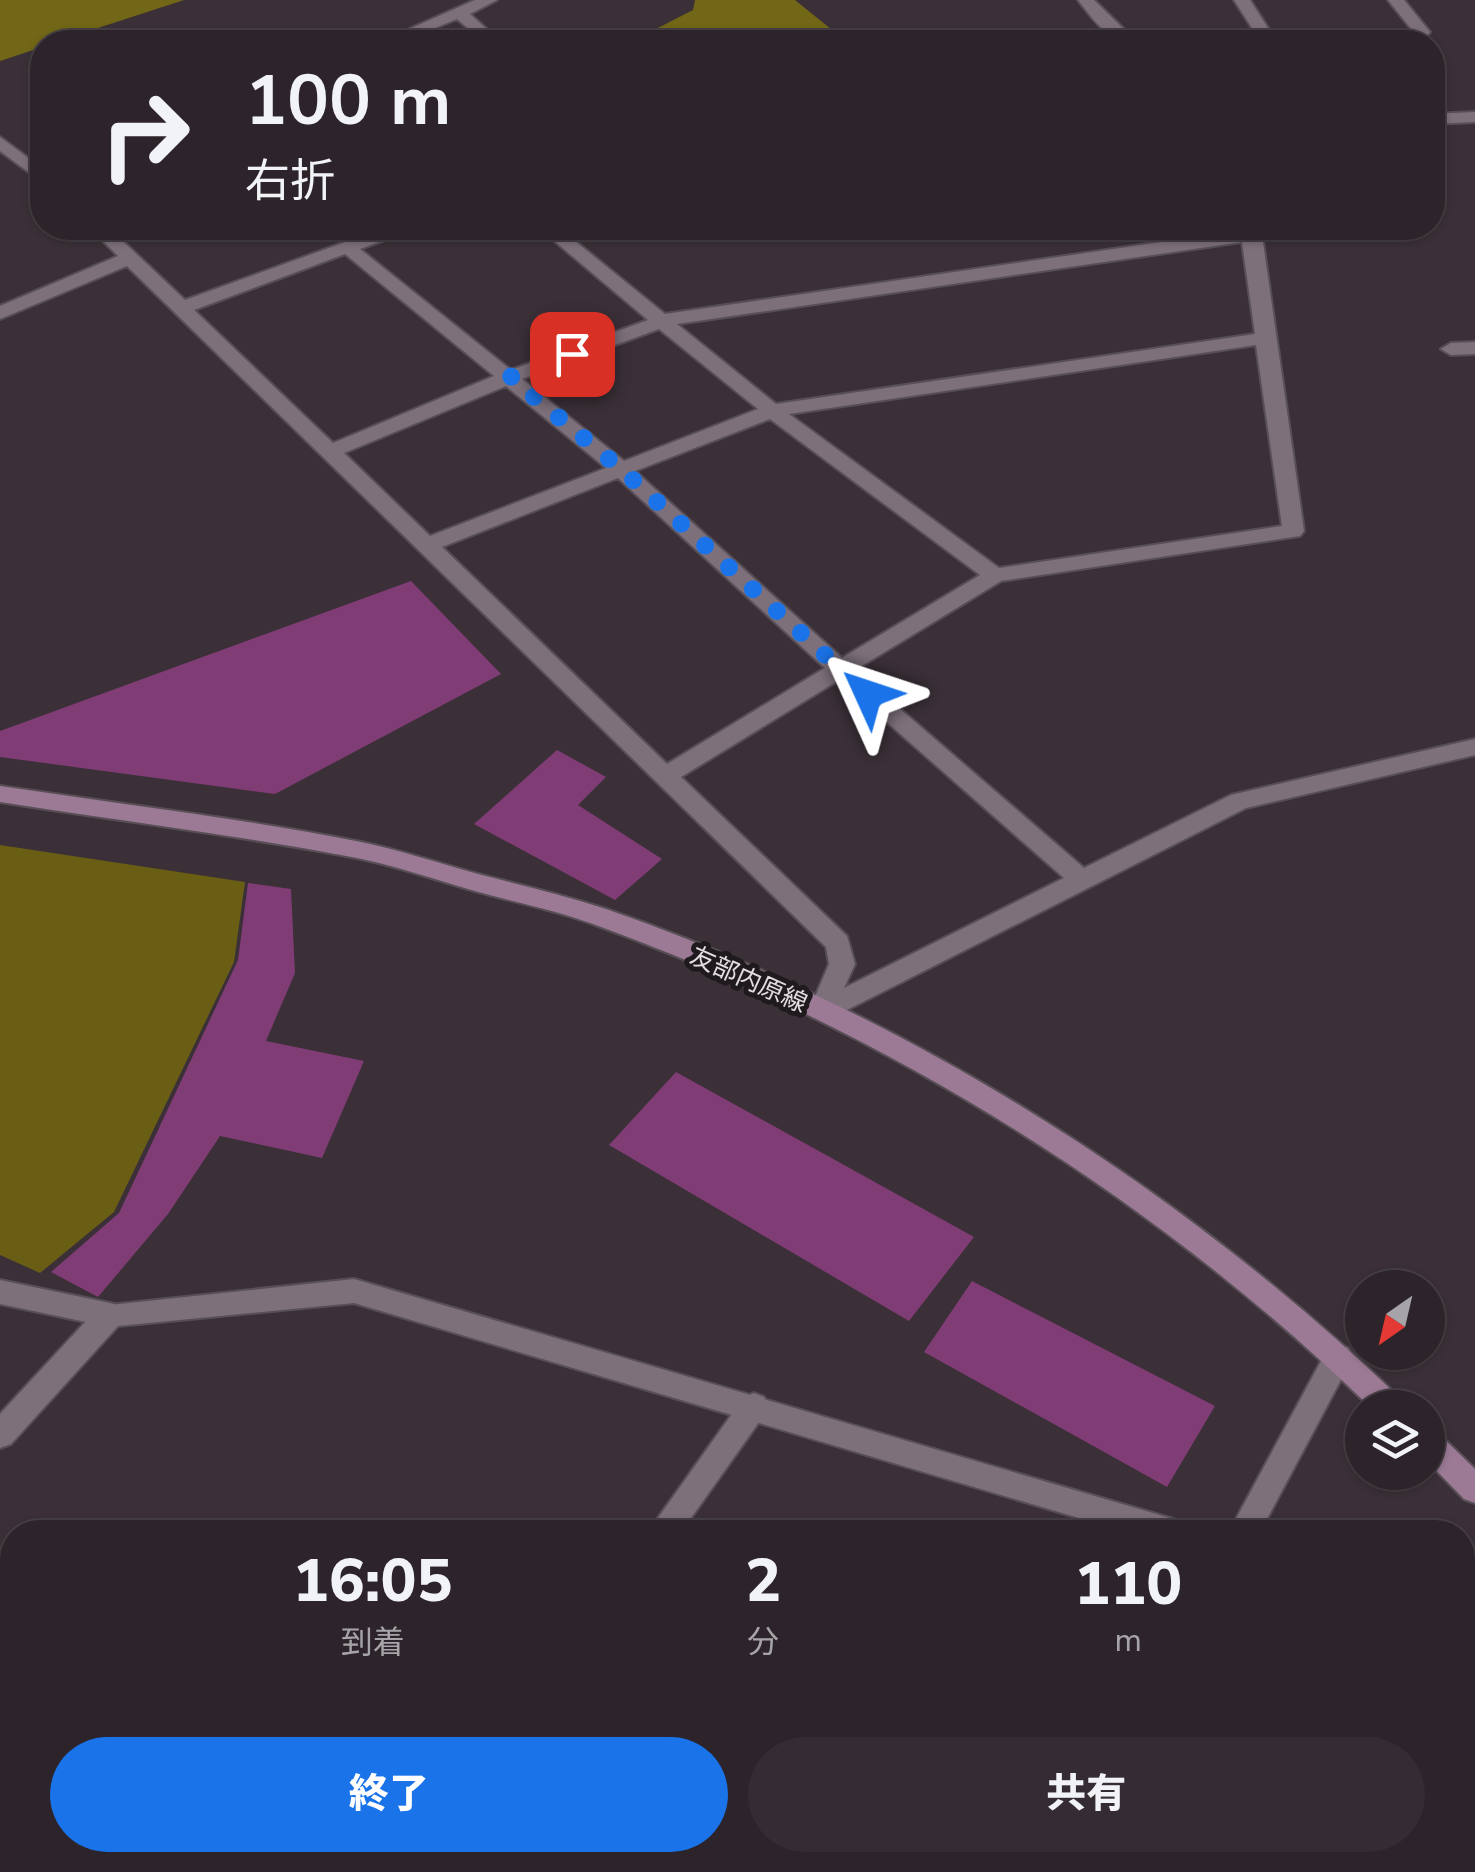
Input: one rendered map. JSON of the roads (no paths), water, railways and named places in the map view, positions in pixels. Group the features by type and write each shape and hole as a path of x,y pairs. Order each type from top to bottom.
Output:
{"main road":[{"name":"友部内原線","path":"0,794 262,832 377,855 598,916 822,1012 978,1094 1109,1174 1228,1266 1372,1390"},
{"path":"1445,1460 1475,1489"}],"street":[{"path":"417,30 490,0"},
{"path":"1086,0 1112,30"},
{"path":"1242,0 1261,30"},
{"path":"1396,0 1420,30"},
{"path":"459,13 479,30"},
{"path":"1445,118 1475,116"},
{"path":"0,142 30,167"},
{"path":"111,240 838,942 842,964 822,1012"},
{"path":"182,308 367,240"},
{"path":"563,240 772,411 995,575"},
{"path":"331,451 510,377 664,320 1192,240"},
{"path":"666,775 995,575 1293,531 1252,240"},
{"path":"348,247 620,468 841,670 1084,882"},
{"path":"0,313 130,258"},
{"path":"427,545 772,411 1267,338"},
{"path":"1450,349 1475,348"},
{"path":"822,1012 1239,801 1475,747"},
{"path":"0,1292 110,1315 354,1292 754,1406 1130,1520"},
{"path":"0,1435 110,1315"},
{"path":"1250,1520 1338,1357"},
{"path":"673,1520 754,1406"}]}
